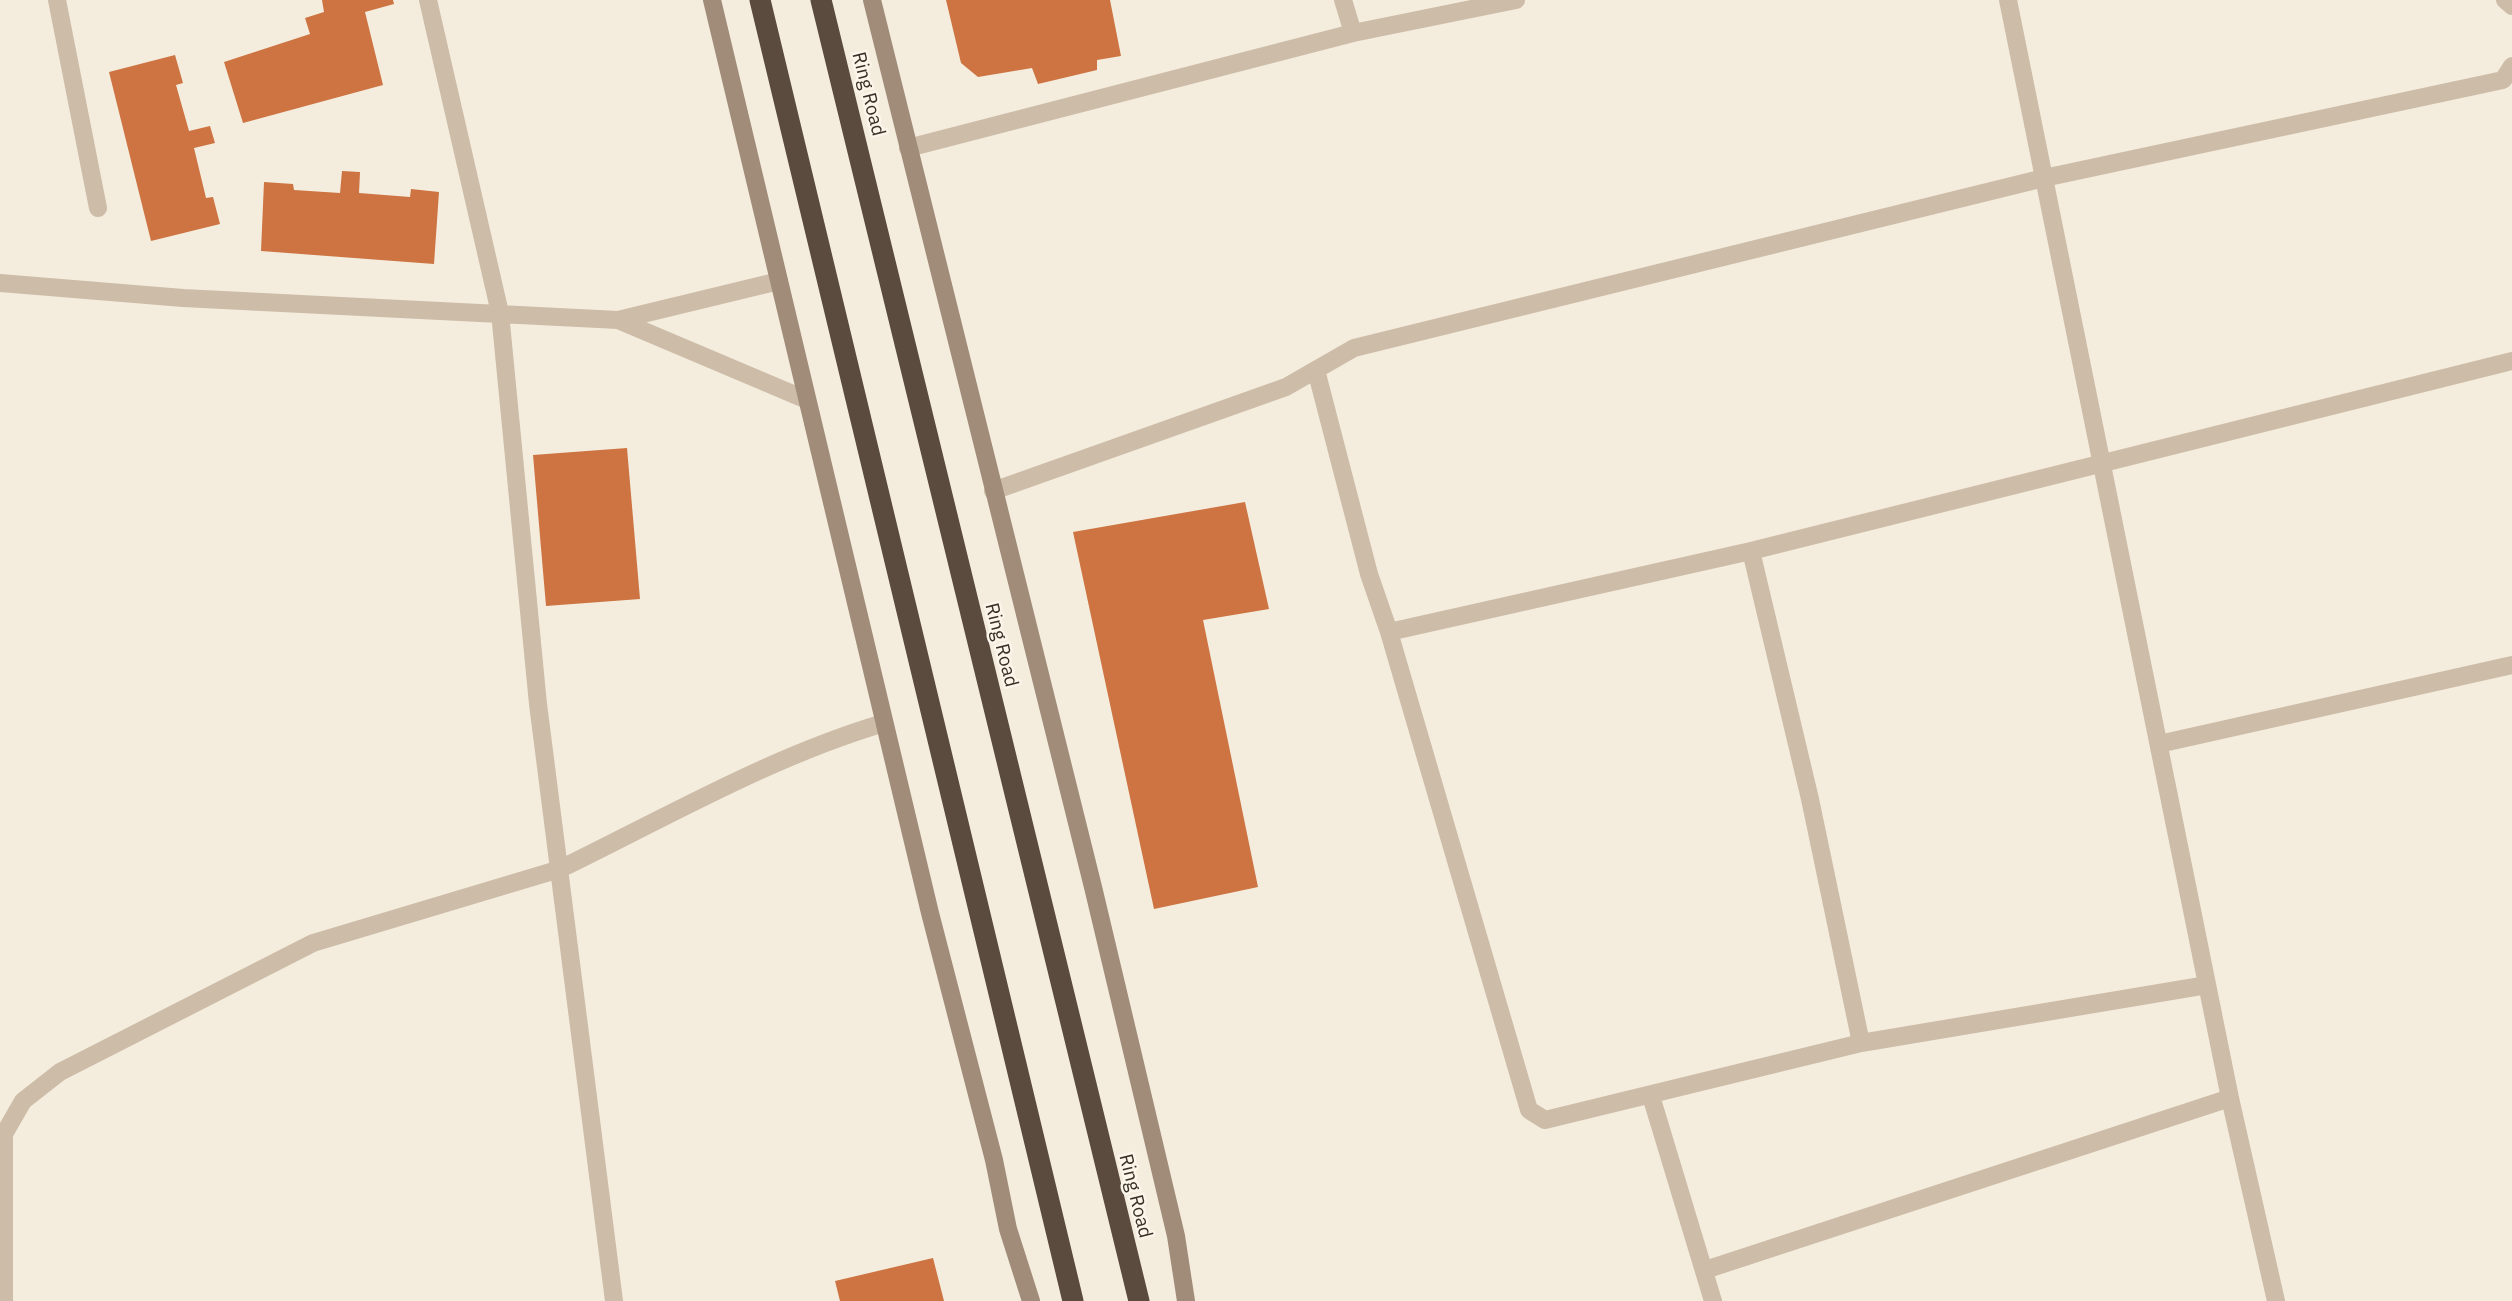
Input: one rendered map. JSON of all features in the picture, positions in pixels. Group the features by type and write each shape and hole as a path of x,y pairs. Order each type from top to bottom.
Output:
{"highway":[{"path":"760,0 1073,1301"},
{"name":"Ring Road","path":"821,0 1139,1301"}],"street":[{"path":"57,0 98,208"},
{"path":"428,0 500,313 538,704 614,1301"},
{"path":"712,0 929,913 994,1160 1007,1229 1031,1301"},
{"path":"872,0 1137,1070 1176,1236 1186,1301"},
{"path":"1343,0 1353,33"},
{"path":"908,148 1353,33 1516,0"},
{"path":"2008,0 2230,1098 2276,1301"},
{"path":"2505,0 2512,6"},
{"path":"993,491 1286,387 1354,348 2044,178 2509,80"},
{"path":"0,283 183,298 618,320 779,281"},
{"path":"618,320 807,400"},
{"path":"1389,632 1751,551 2512,361"},
{"path":"1317,370 1368,574 1389,632 1529,1110 1545,1120 1861,1043 2207,985"},
{"path":"1751,551 1810,799 1861,1043"},
{"path":"2158,744 2512,665"},
{"path":"4,1301 4,1134 23,1101 60,1072 313,943 560,869 751,776 850,733 884,723"},
{"path":"1651,1096 1713,1301"},
{"path":"1705,1270 2230,1098"}],"building":[{"path":"322,0 393,0 394,4 365,12 383,85 243,123 224,62 310,34 305,18 324,12"},
{"path":"946,0 1110,0 1121,56 1097,60 1097,70 1038,84 1032,68 978,77 961,63"},
{"path":"175,55 183,83 176,85 189,131 210,126 215,143 194,148 206,198 213,197 220,224 151,241 109,72"},
{"path":"342,171 360,172 359,193 410,197 411,189 439,192 434,264 261,251 264,182 293,184 294,190 340,193"},
{"path":"627,448 640,599 546,606 533,455"},
{"path":"1245,502 1269,609 1203,620 1258,887 1154,909 1073,532"},
{"path":"933,1258 944,1301 840,1301 835,1281"}]}
